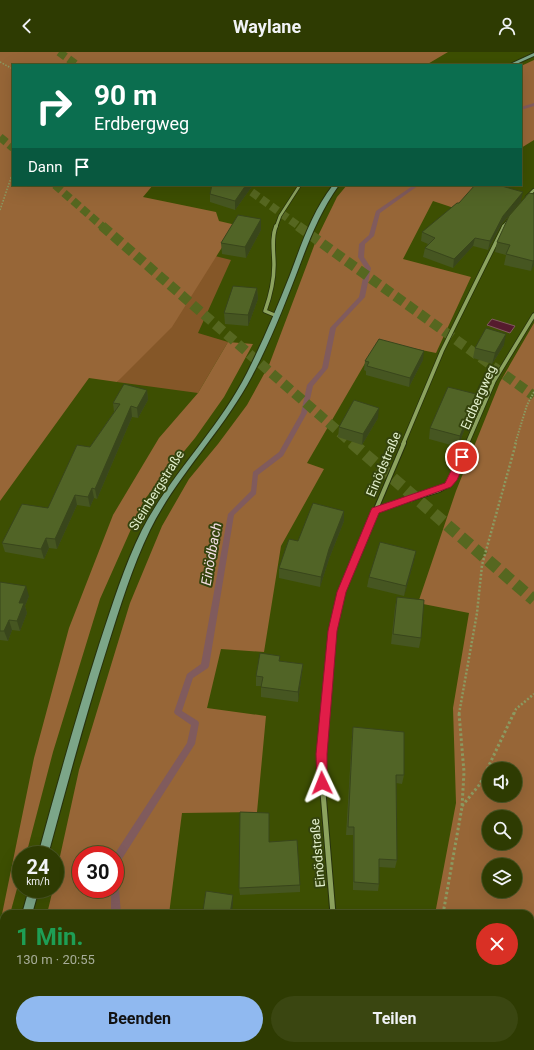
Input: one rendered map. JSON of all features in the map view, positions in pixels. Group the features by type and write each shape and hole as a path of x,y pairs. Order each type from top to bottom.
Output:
{"main road":[{"path":"512,64 534,54"},
{"name":"Steinbergstraße","path":"45,846 83,708 127,575 146,530 188,463 214,431 248,378 277,316 305,241 322,207 335,186"},
{"path":"28,910 31,898"}],"street":[{"path":"277,316 265,311 270,296 274,267 273,233 280,216 299,186"},
{"path":"526,199 534,190"},
{"name":"Einödstraße","path":"333,910 321,768 327,680 333,631 341,592 442,351 503,227 512,216"},
{"name":"Erdbergweg","path":"375,510 439,490 448,485 452,480 494,381 534,314"}],"path":[{"path":"0,62 12,68"},
{"path":"0,210 3,197 12,174"},
{"path":"444,910 462,807 464,772 459,709 477,613 482,565 502,486 527,405 534,392"},
{"path":"462,807 480,784 496,754 516,709 534,694"}],"shaded area":[{"path":"0,52 448,52 428,64 12,64 12,186 152,186 143,197 216,212 219,221 236,225 172,327 117,382 89,378 0,501"},
{"path":"534,60 534,140 522,147 522,66"},
{"path":"346,186 476,186 457,209 433,201 403,259 471,277 436,353 378,341 307,463 324,469 281,546 264,652 221,649 207,708 266,716 257,812 182,813 170,910 48,910 51,898 64,898 64,846 62,846 79,770 130,603 162,526 189,479 218,444 247,405 269,365 317,238 337,197"},
{"path":"215,256 231,260 198,333 228,342 198,393 117,382"},
{"path":"492,319 515,326 510,333 487,325"},
{"path":"534,323 534,910 436,910 456,803 453,708 469,613 418,603 456,491 500,382"},
{"path":"228,342 253,344 224,397 195,438 144,500 100,599 53,752 28,846 16,846 34,758 69,628 113,515 159,438 198,393"},
{"path":"12,865 12,898 14,898 11,910 3,910"}],"building":[{"path":"212,186 245,186 235,201 210,194"},
{"path":"474,186 502,186 523,192 503,216 490,241 475,238 454,259 425,248 435,238 422,232 457,203 459,203"},
{"path":"529,193 534,194 533,261 506,254 510,245 497,242 509,216"},
{"path":"238,215 261,219 245,247 221,243"},
{"path":"233,286 257,288 248,315 224,313"},
{"path":"486,328 506,334 495,353 475,348"},
{"path":"379,339 424,351 410,378 367,366 369,362 365,361"},
{"path":"124,384 147,390 137,408 131,406 95,489 92,488 88,497 75,495 55,539 46,538 41,549 2,543 22,504 48,508 77,445 90,447 120,404 113,403"},
{"path":"448,387 476,394 460,436 430,428"},
{"path":"354,400 379,408 363,434 339,427"},
{"path":"313,503 344,511 329,549 321,577 279,568 289,539 298,541"},
{"path":"380,542 416,551 406,586 369,577"},
{"path":"0,582 26,586 19,603 24,603 17,621 9,620 4,631 0,631"},
{"path":"397,597 424,600 421,638 393,634"},
{"path":"260,653 280,656 279,661 303,664 298,692 261,687 263,677 256,676"},
{"path":"353,727 404,732 404,775 396,775 397,860 379,859 379,884 354,882 354,827 348,827"},
{"path":"240,812 269,813 269,842 297,840 300,885 239,888"},
{"path":"206,891 233,895 231,910 203,910"}],"waterway":[{"name":"Einödbach","path":"522,109 534,104"},
{"name":"Einödbach","path":"124,848 191,744 195,723 178,712 190,676 205,666 231,514 254,492 255,474 281,454 304,413 310,385 325,368 333,328 362,297 368,268 361,257 362,244 371,236 378,212 416,186"},
{"name":"Einödbach","path":"115,898 116,910"}],"tunnel":[{"path":"59,52 76,64"},
{"path":"0,137 12,147"},
{"path":"56,186 103,227"},
{"path":"243,186 300,227"},
{"path":"102,226 353,444"},
{"path":"298,226 534,396"},
{"path":"352,443 534,600"}],"route":[{"path":"322,783 322,754 333,631 341,592 375,510 439,490 448,485 452,480 462,457"}]}
